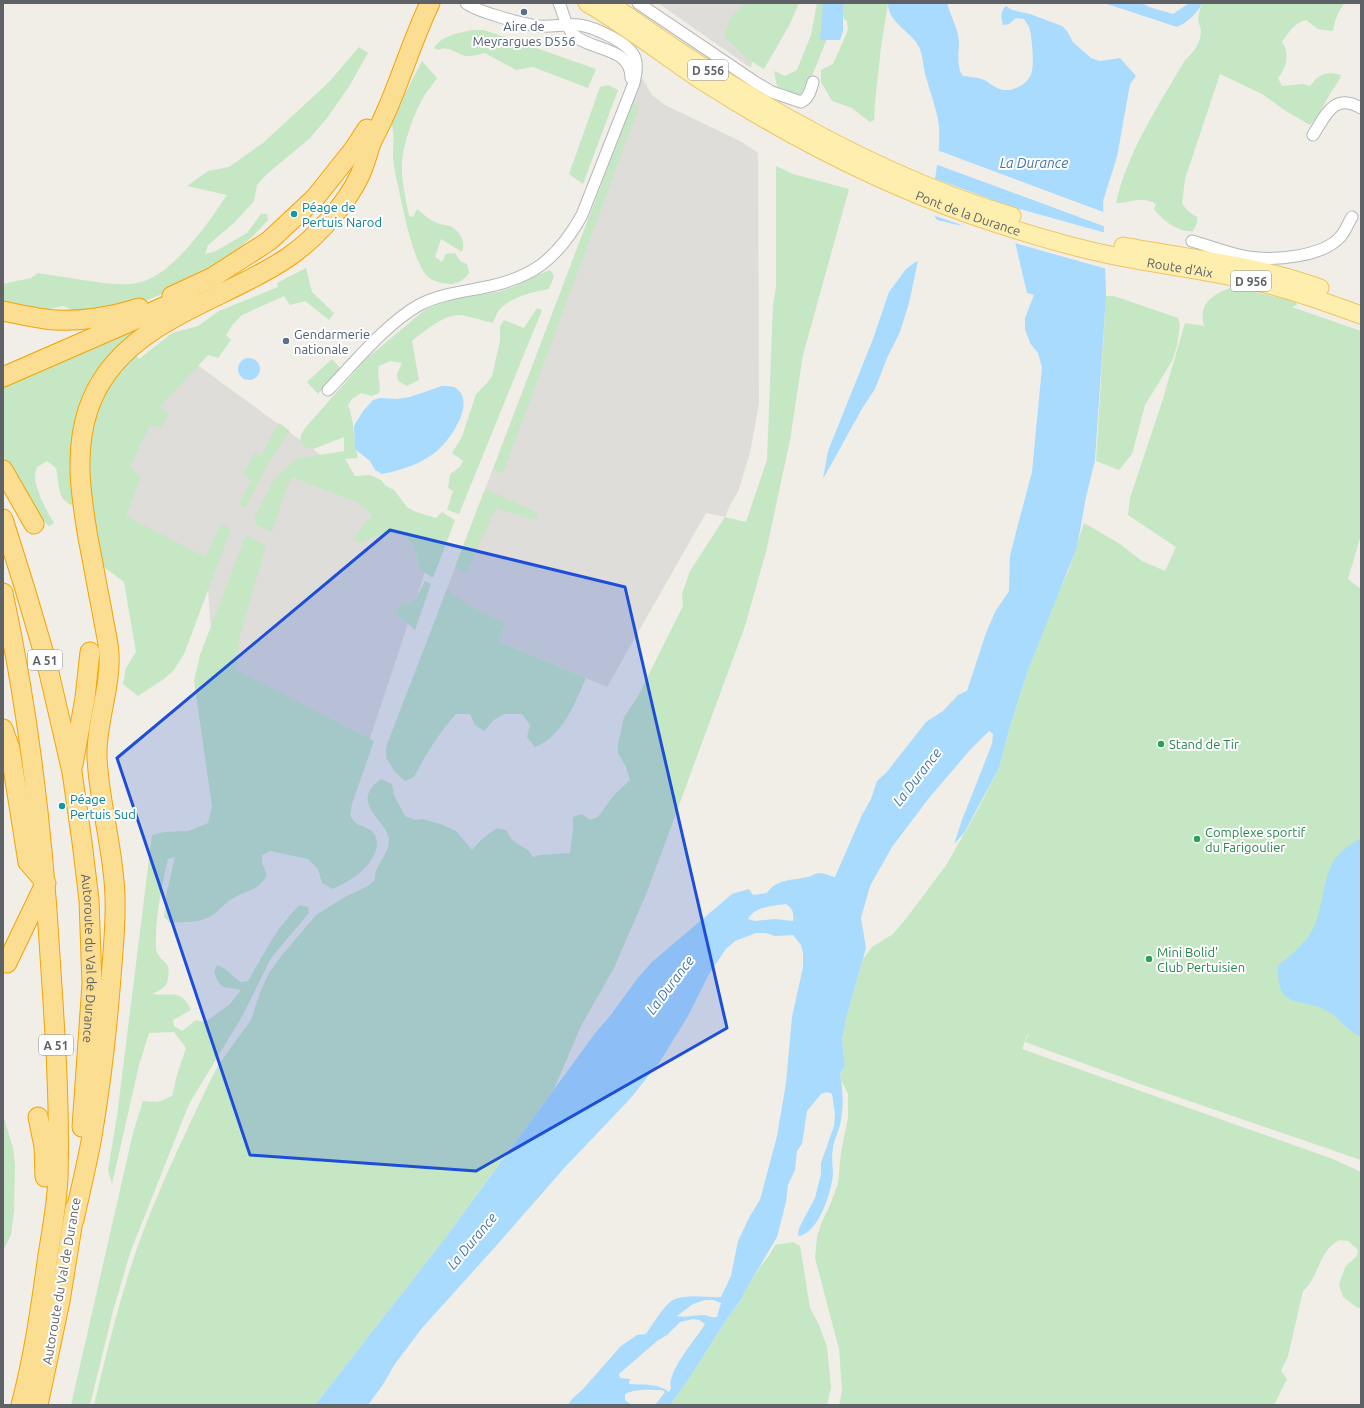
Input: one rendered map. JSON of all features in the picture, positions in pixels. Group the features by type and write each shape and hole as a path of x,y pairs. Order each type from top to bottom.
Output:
{"highway":[{"path":"3,310 47,320 96,318 132,310 170,298 213,277 237,261 299,201 351,162 363,136 383,100 399,63 410,33 418,3"},
{"path":"74,1220 91,1139 104,1055 115,911 112,866 102,802 97,756 108,678 108,649 80,484 79,456 83,428 88,409 94,395 110,369 127,350 138,341 181,313 253,278 288,257 308,241 334,214 359,177 372,140 404,68 430,3"},
{"path":"3,377 204,290 243,269 264,254 316,205 351,162 372,140"},
{"path":"3,470 34,524"},
{"name":"Autoroute du Val de Durance","path":"3,519 47,664 72,772 89,900 92,984 74,1220 60,1301 38,1405"},
{"name":"Autoroute du Val de Durance","path":"3,594 16,651 46,883 56,1045 58,1133 58,1180 44,1285 31,1364 21,1405"},
{"path":"72,772 85,698 90,652"},
{"path":"3,729 10,749 27,858 30,865 46,883 7,963"},
{"path":"38,1117 43,1138 45,1162 42,1237 44,1285"}],"main road":[{"name":"D 556","path":"587,3 721,93 809,136"},
{"name":"D 556","path":"609,3 701,66 758,101 809,136"},
{"name":"Pont de la Durance","path":"809,136 873,161 947,193 971,208 1008,215 1092,239 1139,255"},
{"name":"Route d'Aix","path":"1139,255 1277,274 1361,303"},
{"name":"Route d'Aix","path":"1139,255 1293,291 1361,315"}],"street":[{"path":"328,390 386,331 406,314 419,306 431,300 451,294 498,285 522,276 534,270 556,253 573,231 582,215 634,83 636,75 636,60 632,53 623,44 605,34 588,27 566,25 538,26 524,24 477,9 466,3"},
{"path":"559,3 566,25 574,35 585,42 618,54 629,64 631,82 626,102"},
{"path":"638,3 772,92 801,102 807,97 813,82"},
{"path":"1313,135 1335,104 1346,102 1361,108"},
{"path":"1192,241 1248,257 1284,258 1311,253 1330,245 1340,237 1352,217"}],"highlighted area":[{"path":"390,530 625,587 727,1028 476,1171 250,1155 117,758"}],"shaded area":[{"path":"658,3 764,3 751,68"},
{"path":"642,78 652,95 665,105 740,141 758,153 759,404 750,453 738,492 725,517 706,513 607,687 437,615"},
{"path":"192,361 436,539 368,744 213,662 207,574 115,520 121,469 150,400"}],"green space":[{"path":"746,3 799,3 790,24 764,69 746,58 725,37 727,26 731,17"},
{"path":"817,3 831,3 832,26 804,96 797,95 777,86 774,71 785,76 797,70 811,35"},
{"path":"840,3 888,3 881,47 874,120 870,122 852,108 832,101 821,82 821,70 833,64 848,30 847,21 844,19"},
{"path":"1202,3 1341,3 1344,5 1338,14 1333,31 1318,29 1306,20 1298,23 1290,31 1282,42 1286,50 1286,62 1284,69 1278,78 1282,86 1304,84 1310,86 1323,74 1331,73 1341,75 1319,114 1310,125 1286,111 1262,94 1220,74 1185,179 1182,204 1189,212 1197,217 1197,223 1193,231 1188,231 1177,228 1166,221 1154,209 1156,204 1151,201 1136,200 1116,203 1128,165 1145,129 1185,60 1194,50 1200,39 1201,28 1198,19"},
{"path":"472,30 484,30 596,69 588,88 533,67 516,70 485,53 466,56 449,49 438,50 434,48 445,38"},
{"path":"359,47 368,53 350,85 327,118 310,138 267,174 257,185 254,201 235,222 208,245 205,254 214,252 247,233 261,214 267,214 268,220 254,235 221,264 194,281 143,302 77,312 63,306 44,310 3,304 3,284 31,278 38,273 101,283 125,284 137,283 150,279 163,271 176,260 199,234 227,195 187,186 208,171 229,167 263,143 328,83"},
{"path":"422,61 437,78 420,103 404,147 402,164 403,183 409,216 413,217 417,209 432,221 454,228 463,240 462,252 441,239 435,257 442,262 446,254 455,253 460,261 467,264 469,273 465,278 452,284 431,279 426,275 421,266 411,242 394,163 391,121"},
{"path":"608,85 618,90 583,184 569,174 600,87"},
{"path":"633,102 639,107 503,473 493,470"},
{"path":"776,166 793,174 849,189 803,355 790,440 766,552 745,626 647,892 614,968 581,1026 554,1089 446,1237 315,1405 94,1405 114,1326 137,1248 170,1168 219,1064 251,1020 261,990 269,973 282,955 316,915 343,898 368,886 375,880 376,871 386,852 389,840 388,834 370,809 368,795 373,786 381,779 392,784 394,795 405,816 415,820 423,819 456,831 472,850 482,839 497,828 506,830 512,840 529,851 533,857 570,853 573,817 582,814 590,820 598,817 614,795 630,780 626,767 618,753 618,744 624,717 638,696 683,606 682,594 690,571 725,517 746,522 767,460 773,305 776,287"},
{"path":"306,268 312,292 334,313 329,320 305,301 290,305 284,296 242,315 233,324 226,335 231,340 218,358 208,355 160,407 169,414 161,428 149,426 130,467 141,477 126,516 205,557 221,524 231,529 184,654 174,670 164,679 138,696 123,684 126,668 136,652 124,582 100,564 87,500 90,427 110,382 135,354 139,359 172,333 198,326 219,311 278,287 277,283"},
{"path":"550,270 554,276 549,289 524,295 507,303 499,310 493,323 462,315 451,316 439,321 412,341 419,380 407,386 398,381 397,374 402,363 390,361 379,366 379,393 372,396 361,393 352,399 348,405 352,418 358,458 345,459 355,476 370,475 381,480 386,486 394,490 407,507 416,512 436,518 442,512 455,520 433,578 420,569 414,548 410,541 404,536 397,534 382,535 360,543 353,539 372,515 359,503 292,477 287,487 272,532 256,525 255,516 275,478 295,459 344,451 344,437 313,449 305,447 300,441 301,435 305,428 366,359 426,309 451,299 498,292 516,286"},
{"name":"Complexe sportif du Farigoulier","path":"1232,287 1295,301 1297,305 1292,307 1361,331 1361,535 1348,579 1361,589 1361,1160 1143,1085 1025,1042 1028,1033 1022,1049 1333,1159 1361,1172 1361,1309 1343,1297 1339,1285 1345,1267 1357,1256 1358,1250 1348,1241 1339,1240 1325,1253 1314,1276 1303,1291 1288,1356 1281,1371 1287,1379 1274,1405 839,1405 842,1391 839,1349 815,1258 817,1237 821,1224 838,1184 841,1152 848,1118 848,1094 841,1080 840,1073 845,1065 842,1040 846,1019 863,959 872,947 893,934 947,864 999,768 1010,726 1028,670 1051,609 1068,572 1084,523 1120,544 1142,561 1165,571 1176,547 1128,515 1130,498 1162,402 1185,323 1204,326 1204,307 1214,296"},
{"path":"1106,296 1114,296 1178,318 1180,325 1177,346 1172,361 1145,405 1132,454 1119,470 1096,461"},
{"path":"537,308 542,310 459,514 447,510 453,491 448,488 450,474 460,467 463,461 452,453 462,437 476,394 492,376 500,341 500,326 504,320 524,328"},
{"path":"138,326 135,333 101,369 75,506 69,504 60,492 56,468 47,461 37,467 35,476 39,494 54,523 49,526 32,510 3,456 3,387"},
{"path":"332,359 341,369 318,394 307,382"},
{"path":"279,423 290,431 271,459 245,508 239,504 251,480 243,474 255,453 261,456"},
{"path":"485,489 538,513 534,520 496,508 466,574 455,567"},
{"path":"246,535 266,546 240,635 236,670 374,741 352,804 350,816 355,822 369,829 375,835 377,844 375,853 363,870 352,879 333,889 322,883 318,869 308,859 270,851 262,855 262,863 267,875 259,885 232,899 207,918 194,922 170,923 164,917 167,891 175,857 168,859 159,902 156,951 166,963 169,972 165,986 152,994 179,996 187,1003 191,1010 173,1020 174,1026 182,1031 196,1020 205,1022 230,1004 241,990 227,988 221,985 214,972 217,965 224,968 241,982 248,981 271,941 292,913 300,905 308,907 309,913 271,958 243,1015 189,1104 130,1253 112,1315 90,1405 71,1405 133,1133 143,1101 158,1102 172,1096 186,1048 174,1032 149,1033 139,1065 112,1184 108,1170 117,1116 152,835 164,832 188,831 208,823 212,806 194,681 200,655"},
{"path":"425,581 431,584 415,630 394,611 403,604 411,603 416,599"},
{"path":"447,589 466,604 505,623 498,641 586,678 567,718 561,727 545,742 535,747 527,737 530,725 522,714 504,714 494,720 484,731 475,725 470,714 456,714 433,744 414,777 405,781 395,772 386,758 386,747"},
{"path":"3,1115 13,1148 15,1164 14,1211 11,1235 3,1251"},
{"path":"793,1242 800,1246 810,1308 819,1325 827,1347 831,1387 827,1405 670,1405 740,1301 775,1245"}],"water":[{"path":"823,3 843,3 843,31 840,40 820,40"},
{"name":"La Durance","path":"888,3 947,3 959,38 959,68 963,76 982,79 995,87 1004,90 1017,88 1025,83 1031,75 1033,67 1032,42 1029,27 1024,19 1016,18 1009,24 1003,25 1001,18 1006,6 1012,10 1030,14 1062,26 1067,31 1073,42 1091,58 1100,61 1120,58 1136,76 1130,84 1117,157 1103,201 1106,296 1095,460 1086,497 1077,547 1028,670 1010,726 999,768 964,833 954,844 992,744 993,734 989,731 970,750 929,798 892,847 870,886 861,918 866,948 846,1019 842,1040 845,1066 840,1073 843,1105 840,1125 832,1151 832,1181 823,1210 812,1228 798,1236 799,1228 815,1198 821,1174 821,1163 834,1126 835,1114 832,1094 827,1092 821,1094 807,1111 802,1144 797,1151 795,1170 788,1185 786,1202 777,1237 740,1301 670,1405 655,1405 665,1392 662,1390 638,1390 625,1394 625,1400 630,1404 637,1405 568,1405 621,1346 637,1335 646,1334 660,1313 670,1302 675,1299 687,1297 721,1297 731,1276 738,1241 750,1216 760,1200 777,1136 786,1083 792,1017 803,967 803,953 801,945 793,935 775,936 766,933 756,933 735,941 726,949 709,974 688,1016 659,1063 629,1100 566,1166 422,1328 395,1364 382,1386 368,1405 315,1405 446,1237 596,1032 652,962 732,894 749,889 753,895 767,893 771,888 780,882 808,877 818,873 835,877 862,815 871,799 877,781 886,773 926,722 943,711 958,695 967,691 986,633 995,612 1009,591 1010,556 1032,472 1042,367 1038,353 1030,343 1025,329 1025,318 1034,295 1027,293 1015,242 995,231 979,226 958,225 937,220 930,209 938,158 938,120 919,47 896,22 889,10","holes":["786,904 792,911 793,921 775,919 755,921 748,919 755,911 760,909","705,1300 713,1300 721,1303 717,1317 704,1315 683,1317 677,1316 693,1304","693,1319 699,1320 705,1324 677,1364 673,1373 669,1392 660,1387 629,1384 630,1379 620,1378 619,1374 657,1341 667,1335 680,1322"]},
{"path":"1104,3 1142,3 1149,7 1173,14 1189,3 1202,3 1198,11 1192,17 1177,27"},
{"path":"918,261 909,303 900,332 887,358 875,389 863,407 823,479 828,451 873,339 889,292 906,269"},
{"path":"249,358 253,359 259,365 259,373 253,379 249,380 245,379 239,373 238,369 239,365 245,359"},
{"path":"442,386 454,387 461,393 463,401 463,410 460,419 455,429 443,445 432,455 419,463 397,471 382,474 375,470 370,461 355,449 354,426 363,411 373,400 381,398 397,399 410,397"},
{"path":"1361,838 1361,1037 1352,1032 1329,1012 1310,1004 1293,1001 1287,997 1282,991 1279,981 1278,966 1305,941 1313,929 1318,915 1327,876 1333,862 1349,846"}],"pier":[{"path":"937,150 1106,213 1106,227 935,164"},
{"path":"933,178 1012,207 1106,233 1107,269 1014,243 995,232 967,227 930,214 928,209"}],"place":[{"name":"Aire de Meyrargues D556","path":"524,12"},
{"name":"Péage de Pertuis Narod","path":"294,214"},
{"name":"Gendarmerie nationale","path":"286,341"},
{"name":"Stand de Tir","path":"1161,744"},
{"name":"Péage Pertuis Sud","path":"62,806"},
{"name":"Complexe sportif du Farigoulier","path":"1197,839"},
{"name":"Mini Bolid' Club Pertuisien","path":"1149,959"}]}
